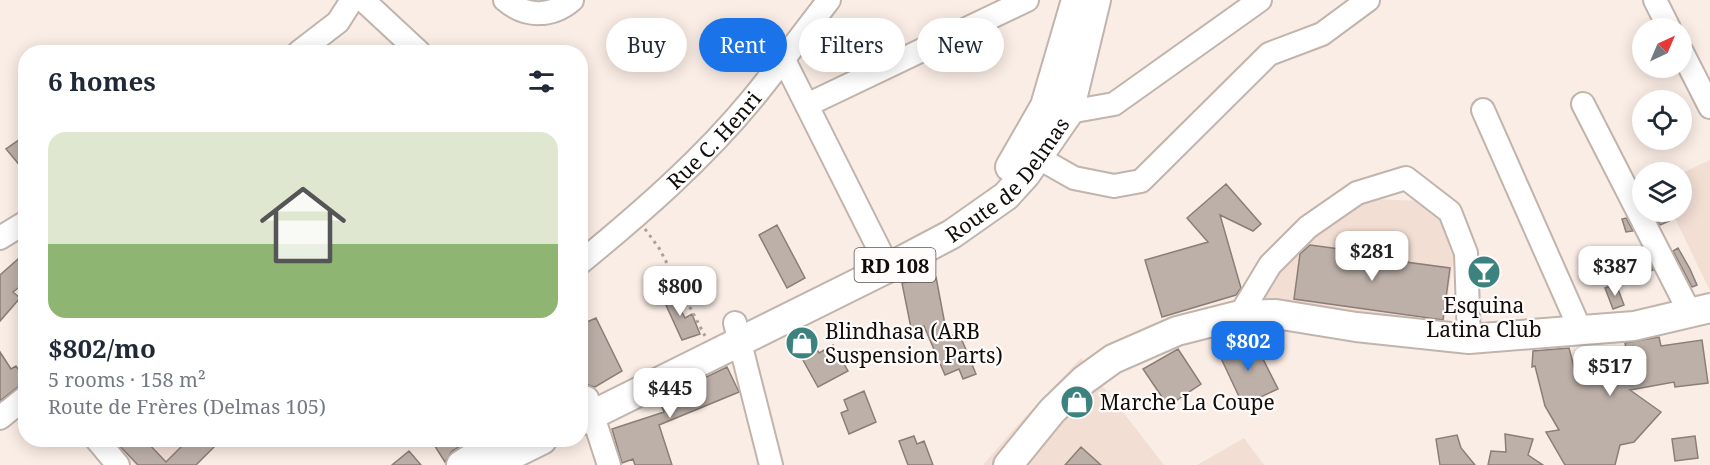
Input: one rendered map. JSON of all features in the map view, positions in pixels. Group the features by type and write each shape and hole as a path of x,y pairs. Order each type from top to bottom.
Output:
{"main road":[{"name":"Route de Delmas","path":"1057,109 1076,0"},
{"name":"Route de Delmas","path":"588,407 707,340 738,332 884,270 952,234 1006,196 1057,109 1096,0"},
{"name":"Route de Delmas","path":"588,407 738,332 940,220 1030,153"},
{"path":"1008,465 1052,411 1084,380 1113,359 1177,330 1240,315 1276,314 1356,327 1469,339 1634,326 1700,311"},
{"path":"460,465 490,447"},
{"path":"491,465 528,447"}],"street":[{"path":"308,45 338,22 352,0"},
{"path":"363,0 411,45"},
{"path":"505,0 524,12 538,14 552,13 572,0"},
{"name":"Rue C. Henri","path":"787,53 829,0"},
{"path":"807,105 1027,0"},
{"path":"1057,109 1114,104 1260,0"},
{"path":"1030,153 1074,178 1114,186 1141,181 1269,54 1322,34 1368,0"},
{"path":"1655,0 1664,18"},
{"path":"787,66 880,252"},
{"name":"Rue C. Henri","path":"588,255 635,217 719,136 772,72"},
{"path":"1692,72 1710,107"},
{"path":"1583,104 1700,311"},
{"path":"1483,110 1580,329"},
{"path":"1240,315 1270,265 1308,227 1357,193 1406,178 1450,212 1466,253 1469,339"},
{"path":"0,238 18,227"},
{"path":"738,332 771,465"},
{"path":"0,418 18,403"},
{"path":"588,416 609,465"},
{"path":"103,447 118,465"}],"path":[{"path":"635,217 659,248 707,340"}],"shaded area":[{"path":"1710,160 1710,291 1677,222 1692,222 1692,168"},
{"path":"1375,199 1419,201 1445,218 1454,256 1443,329 1255,302 1272,268 1343,212"},
{"name":"Marche La Coupe","path":"1081,358 1164,465 983,465 1013,430"},
{"name":"Marche La Coupe","path":"1244,438 1264,465 1197,465"},
{"path":"118,447 210,447 193,465 135,465"}],"building":[{"path":"18,141 18,163 6,149"},
{"path":"1226,184 1261,224 1253,231 1220,215 1241,288 1236,295 1162,317 1145,260 1208,242 1187,218"},
{"path":"1626,218 1633,231 1626,232 1622,219"},
{"path":"777,225 805,278 787,288 759,235"},
{"path":"1310,245 1407,258 1406,262 1450,268 1443,320 1294,299 1300,254"},
{"path":"1678,248 1697,285 1692,287 1673,251"},
{"path":"1647,258 1653,270 1618,281 1618,279"},
{"path":"18,259 18,288 13,292 18,296 18,300 0,321 0,275"},
{"path":"936,277 946,330 949,329 952,336 959,333 976,374 963,379 959,369 945,375 924,326 911,328 902,283"},
{"path":"1616,284 1624,305 1613,309 1605,288"},
{"path":"669,287 685,318 692,314 700,334 682,340 660,292"},
{"path":"596,318 622,371 595,387 588,385 588,322"},
{"path":"805,328 819,353 833,345 848,371 818,387 789,335"},
{"path":"1659,337 1661,346 1702,340 1708,383 1675,387 1674,382 1630,390 1661,412 1634,442 1620,445 1615,465 1565,465 1546,432 1559,430 1545,406 1535,366 1532,367 1533,351 1569,348 1575,371 1630,371 1625,343"},
{"path":"1253,339 1278,389 1243,405 1219,354"},
{"path":"1178,349 1201,384 1168,406 1143,369"},
{"path":"0,352 11,369 16,366 18,369 18,387 0,401"},
{"path":"727,367 739,392 659,425 672,465 635,465 633,459 622,463 612,429 664,412 659,400"},
{"path":"864,391 876,422 849,434 841,413 848,410 844,400"},
{"path":"1505,434 1533,439 1528,455 1543,465 1488,465 1491,451 1506,452"},
{"path":"1457,435 1461,448 1475,465 1440,465 1436,439"},
{"path":"914,436 917,444 924,441 933,465 908,465 899,441"},
{"path":"1695,436 1698,458 1675,461 1672,439"},
{"path":"121,447 152,447 166,462 181,447 214,447 196,465 138,465"},
{"path":"435,447 459,447 452,451 445,462"},
{"path":"1081,447 1101,465 1065,465"},
{"path":"409,451 421,465 392,465"}],"place":[{"name":"Esquina Latina Club","path":"1484,272"},
{"name":"Blindhasa (ARB Suspension Parts)","path":"802,343"},
{"name":"Marche La Coupe","path":"1077,402"}]}
